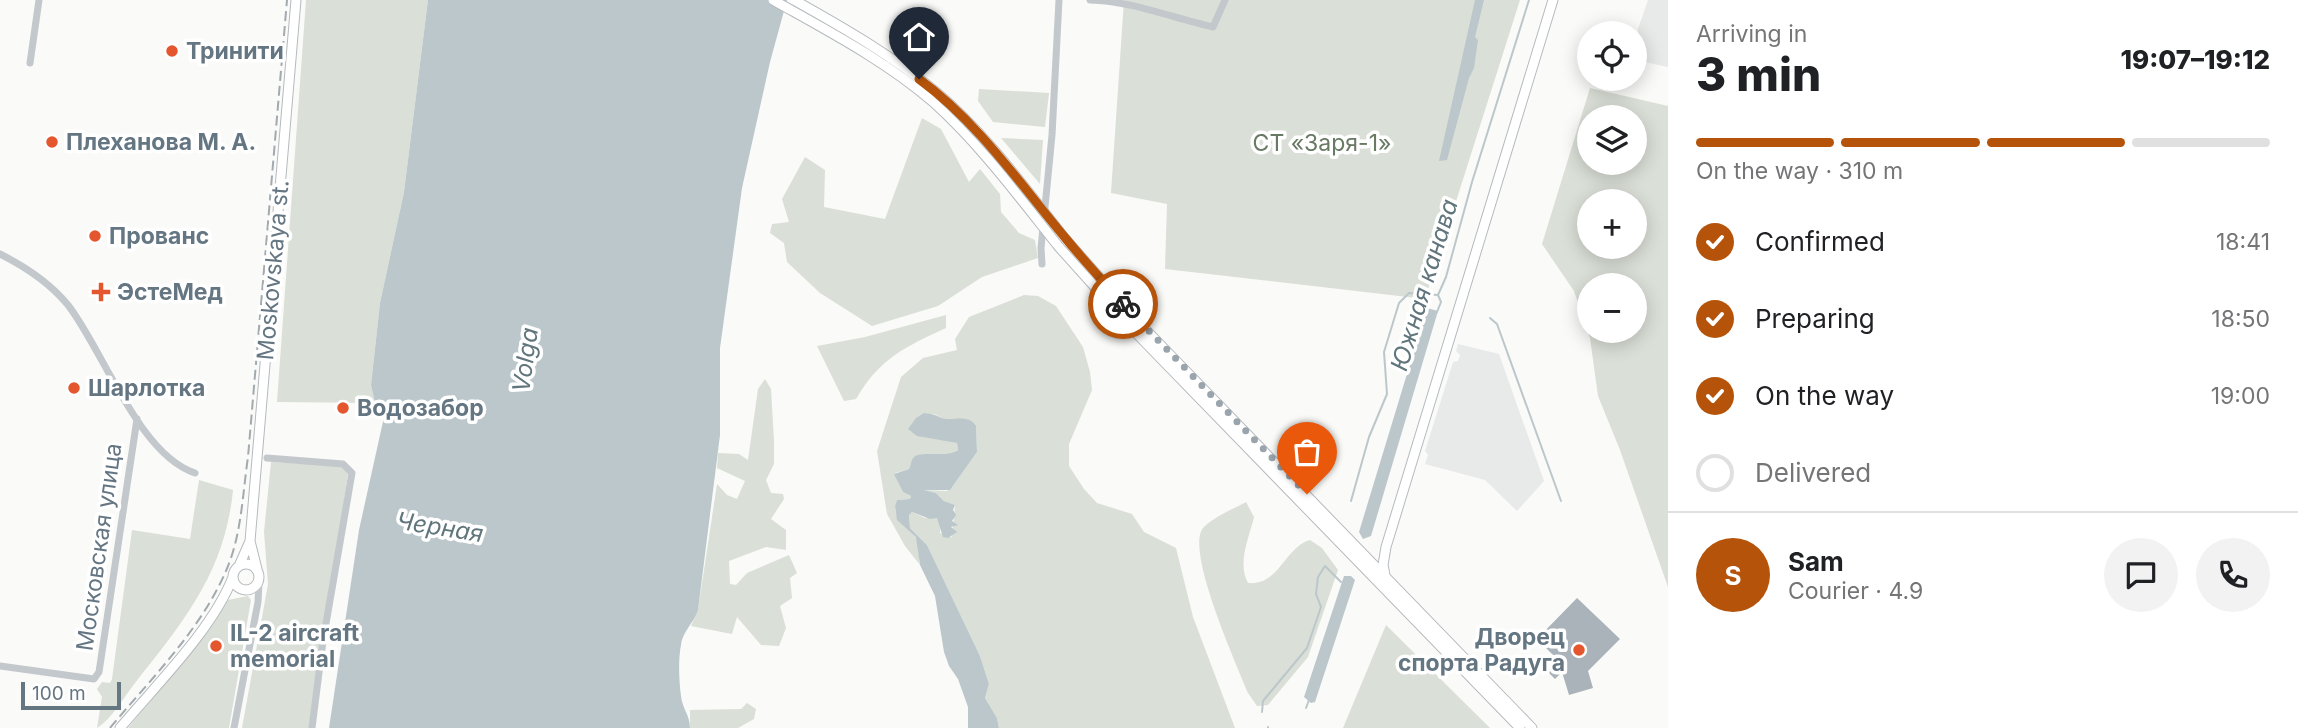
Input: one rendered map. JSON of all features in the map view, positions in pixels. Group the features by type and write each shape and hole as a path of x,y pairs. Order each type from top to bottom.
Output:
{"main road":[{"name":"Moskovskaya st.","path":"250,541 296,0"},
{"path":"773,0 860,48 931,101 996,168 1147,345 1520,728"},
{"path":"794,0 865,40 937,93 1004,161 1063,244 1532,728"},
{"path":"1385,575 1385,550 1553,0"},
{"path":"120,728 225,597 250,541"},
{"path":"225,597 259,582 250,541"},
{"path":"1369,557 1377,557 1385,550"},
{"path":"239,566 251,565 257,570"},
{"path":"233,577 235,585 246,590"}],"street":[{"path":"30,63 39,0"},
{"path":"1042,264 1059,0"},
{"path":"1090,0 1130,4 1174,19 1213,27 1225,0"},
{"path":"0,254 40,278 68,306 137,419 166,455 184,470 195,473"},
{"name":"Московская улица","path":"0,666 94,678 99,671 104,652 137,419"},
{"path":"267,458 343,464 352,473 323,640 312,728"},
{"path":"234,728 258,602 259,582"},
{"path":"246,590 258,602"}],"shaded area":[{"path":"1648,0 1668,0 1668,67 1647,63 1647,21 1641,21"},
{"path":"1458,344 1499,354 1544,481 1517,511 1485,480 1425,464 1428,455 1425,451 1453,362 1458,361 1460,355 1456,351"}],"green space":[{"path":"306,0 428,0 404,192 380,303 371,385 375,403 277,402"},
{"name":"СТ «Заря-1»","path":"1124,0 1520,0 1425,299 1165,269 1167,204 1111,193"},
{"path":"979,89 1049,93 1045,127 993,122 978,101"},
{"path":"1589,91 1603,91 1668,106 1668,587 1598,396 1591,343 1647,343 1647,273 1577,273 1577,300 1574,291 1542,244 1577,130 1577,175 1647,175 1647,105 1585,105"},
{"path":"922,118 941,129 969,182 980,169 1000,194 1001,212 1019,233 1035,240 1038,258 982,277 938,306 872,326 820,293 787,262 784,243 770,233 772,224 789,222 782,199 805,157 825,170 824,207 885,219"},
{"path":"1001,138 1043,140 1040,184"},
{"path":"1024,295 1038,296 1056,306 1083,347 1090,372 1092,390 1069,444 1069,466 1097,503 1132,514 1144,532 1176,548 1193,617 1235,728 999,728 997,718 985,698 989,684 980,656 927,545 910,528 909,515 912,512 925,518 937,518 941,525 940,533 952,537 955,505 944,501 936,493 924,490 947,491 952,487 977,452 976,424 944,419 934,414 909,429 925,437 957,443 958,450 952,455 914,457 909,469 895,473 903,492 911,496 910,499 897,500 895,507 900,521 916,537 920,565 905,546 887,514 877,451 901,377 923,358 957,350 955,339 969,317"},
{"path":"946,315 946,328 895,355 874,373 856,399 844,401 817,346 865,337"},
{"path":"765,379 771,389 774,441 774,464 766,480 771,493 783,494 784,499 771,519 786,530 786,550 766,547 729,561 730,584 736,585 747,573 789,555 797,573 790,578 792,598 780,606 786,628 779,646 761,645 737,617 732,634 691,626 698,610 717,484 727,495 737,499 745,481 717,468 718,453 739,454 748,460 758,389"},
{"path":"271,462 342,466 348,474 311,728 242,728 268,584 264,532"},
{"path":"199,480 233,490 229,519 211,571 170,638 112,714 97,728 102,697 97,689 102,682 110,683 112,679 132,530 190,539"},
{"path":"1246,502 1254,517 1244,559 1248,583 1267,579 1294,550 1310,540 1322,548 1338,570 1308,657 1268,705 1257,706 1248,693 1214,608 1199,539 1208,523"},
{"path":"248,596 251,600 229,728 128,728 228,600"},
{"path":"1386,625 1490,728 1343,728"},
{"path":"747,703 756,709 754,719 738,728 690,728 690,710 741,709"}],"water":[{"path":"428,0 787,0 770,62 742,188 720,348 720,435 698,610 682,640 679,657 681,696 690,728 329,728 359,530 384,417 375,403 371,385 380,303 404,192"},
{"path":"1475,0 1484,0 1475,37 1478,40 1474,68 1447,160 1439,161"},
{"path":"1427,308 1438,311 1371,536 1363,539 1359,532"},
{"path":"924,413 946,419 968,419 976,425 977,452 950,490 924,490 936,493 944,501 955,505 953,510 956,515 952,521 958,525 951,527 957,532 948,538 943,537 937,518 930,519 912,512 909,515 910,528 927,545 980,656 989,684 985,698 997,718 999,728 968,728 968,707 944,652 935,596 920,565 916,537 897,520 897,500 910,499 911,496 903,492 894,474 909,469 916,455 947,454 958,450 957,443 917,436 908,429 916,418"},
{"path":"1344,576 1351,576 1355,580 1315,702 1311,703 1304,697"}],"building":[{"name":"Дворец спорта Радуга","path":"1577,598 1620,639 1588,671 1593,688 1569,695 1562,672 1555,679 1548,672 1559,661 1537,639"}],"waterway":[{"name":"Южная канава","path":"1437,312 1441,302 1438,295 1446,277 1472,182 1529,0"},
{"path":"1351,501 1369,437 1387,394 1384,352 1399,303 1409,293 1438,295"},
{"path":"1490,318 1497,324 1561,501"},
{"path":"1262,712 1263,701 1307,648 1321,607 1316,594 1318,577 1325,566 1341,582"},
{"name":"Южная канава","path":"1306,708 1309,700"}],"railway":[{"path":"110,728 194,627 221,582 235,546 248,457 287,0"}],"way so far":[{"path":"1123,304 1307,494"}],"place":[{"name":"Тринити","path":"172,51"},
{"name":"Плеханова М. А.","path":"52,142"},
{"name":"Прованс","path":"95,236"},
{"name":"ЭстеМед","path":"101,292"},
{"name":"Шарлотка","path":"74,388"},
{"name":"Водозабор","path":"343,408"},
{"name":"IL-2 aircraft memorial","path":"216,646"},
{"name":"Дворец спорта Радуга","path":"1579,650"}],"route":[{"path":"919,79 954,109 1004,161 1067,241 1123,304"}],"water label":[{"name":"Volga","path":"525,360"},
{"name":"Черная","path":"440,527"}]}
